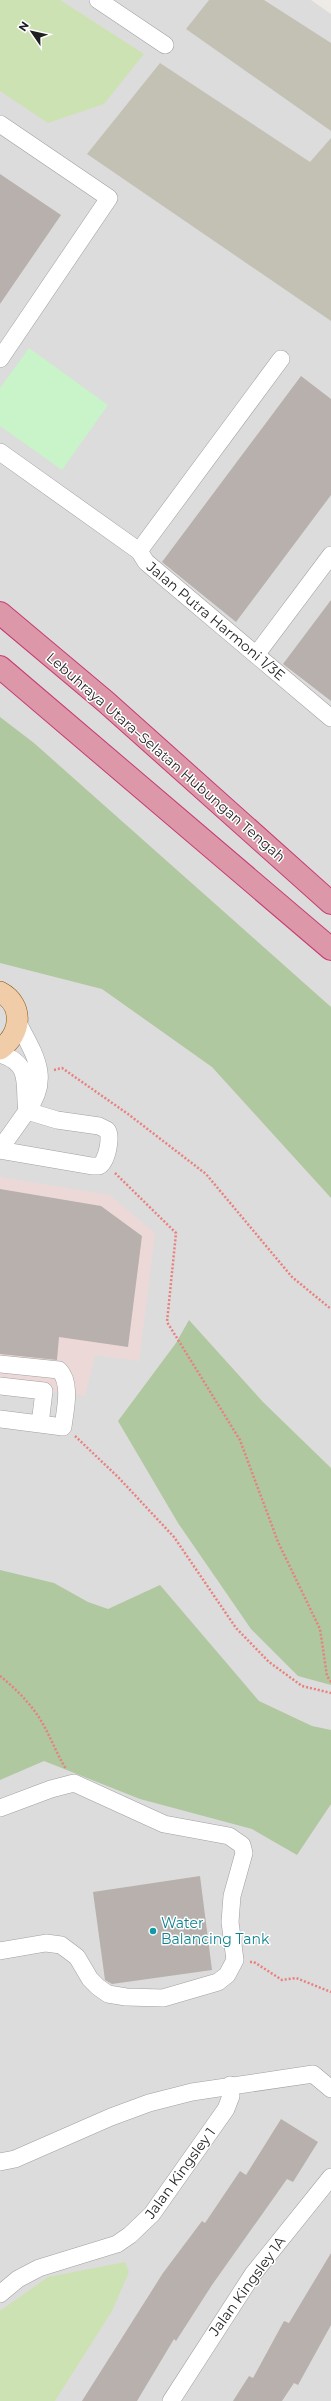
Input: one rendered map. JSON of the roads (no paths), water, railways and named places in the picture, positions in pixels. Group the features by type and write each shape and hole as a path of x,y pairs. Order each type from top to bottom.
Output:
{"highway":[{"name":"Lebuhraya Utara–Selatan Hubungan Tengah","path":"0,613 106,702 331,903"},
{"path":"0,667 80,733 331,948"}],"main road":[{"path":"0,992 12,1002 17,1012 18,1023 12,1038 0,1049"}],"street":[{"path":"98,0 165,44"},
{"path":"0,124 109,198 0,359"},
{"name":"Jalan Putra Harmoni 1/3E","path":"281,359 139,551 146,562 331,718"},
{"path":"0,452 139,551"},
{"path":"256,655 331,555"},
{"path":"18,1023 39,1062 40,1073 36,1095 27,1111 0,1150 92,1166 99,1166 103,1162 110,1138 107,1130 99,1126 57,1120 27,1111"},
{"path":"0,1054 9,1057 23,1071 27,1082 25,1097 27,1111"},
{"path":"0,1364 59,1370 62,1373 67,1394 63,1427 0,1419"},
{"path":"0,1386 67,1394"},
{"path":"40,1424 44,1391"},
{"path":"0,1808 51,1789 74,1783 164,1824 229,1836 242,1845 244,1853 232,1896 230,1922 236,1960 227,1975 218,1982 177,1996 150,2000 108,1994 90,1979 77,1957 61,1945 46,1942 0,1951"},
{"path":"0,2162 15,2159 111,2117 149,2103 192,2092 230,2085 313,2074 331,2089"},
{"name":"Jalan Kingsley 1","path":"0,2294 18,2279 39,2268 116,2244 142,2225 152,2214 226,2109 231,2096 230,2085"},
{"name":"Jalan Kingsley 1A","path":"171,2401 253,2274 331,2177"}],"place":[{"name":"Water Balancing Tank","path":"153,1931"}]}
